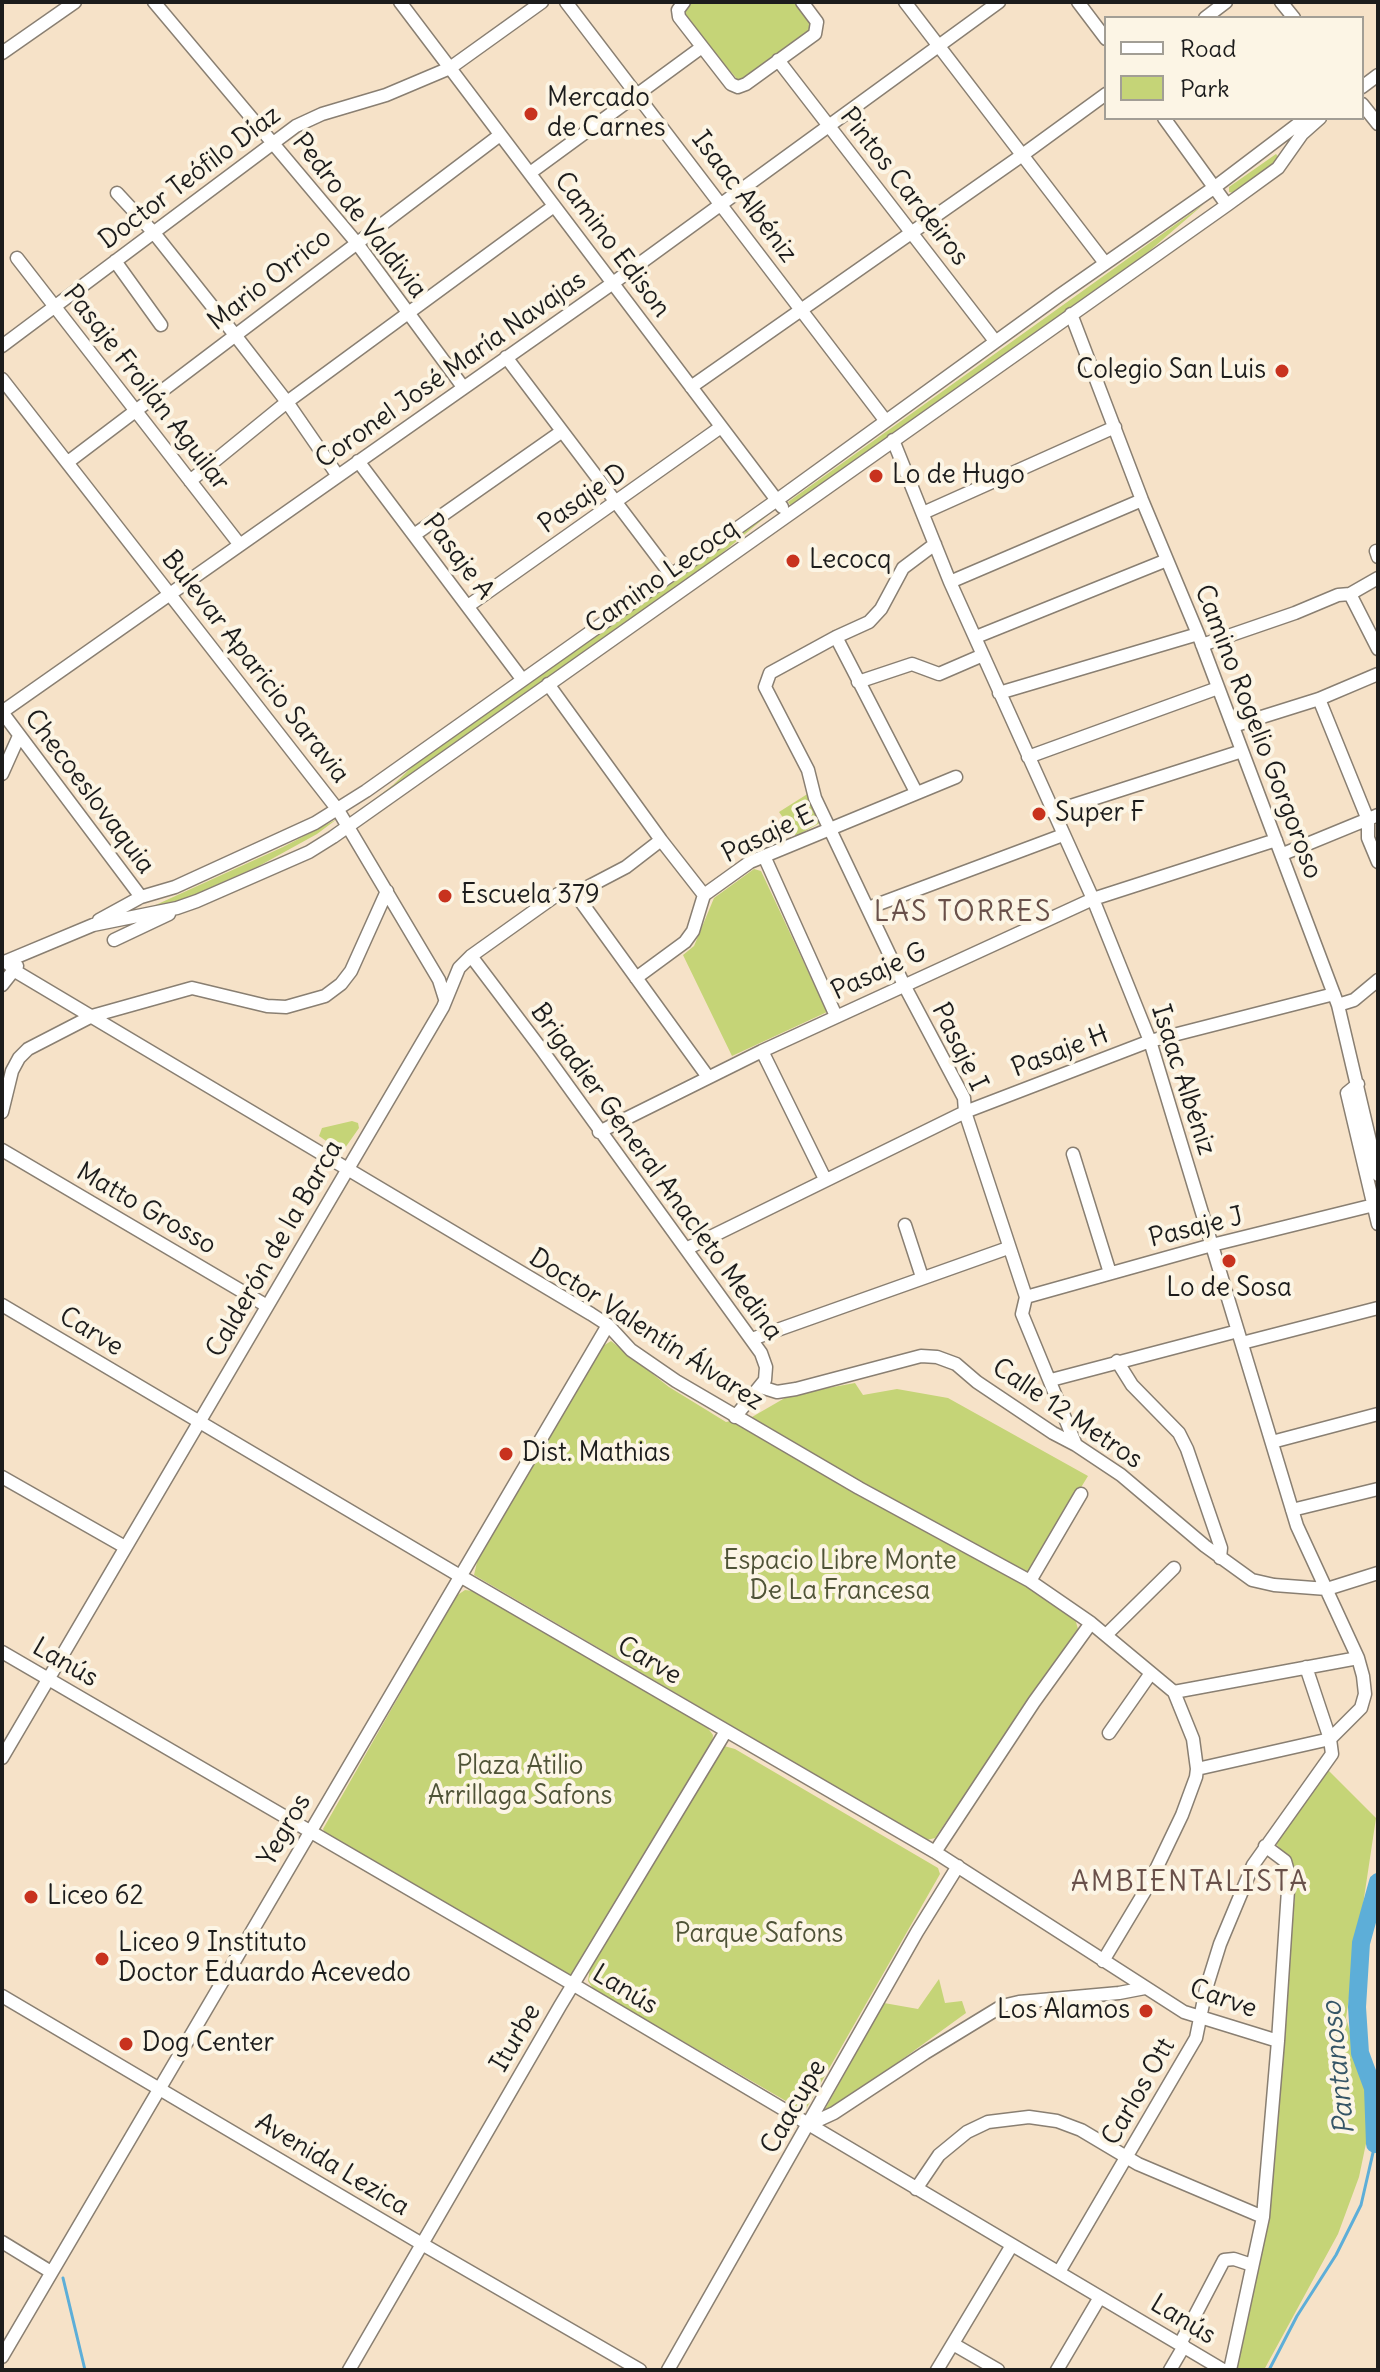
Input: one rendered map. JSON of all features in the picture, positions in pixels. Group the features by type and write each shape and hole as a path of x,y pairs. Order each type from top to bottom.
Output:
{"street":[{"path":"2,53 75,2"},
{"name":"Pedro de Valdivia","path":"154,2 356,242 463,387"},
{"name":"Camino Edison","path":"400,2 788,514"},
{"name":"Doctor Teófilo Díaz","path":"2,346 296,126 322,114 386,95 450,68 542,2"},
{"name":"Isaac Albéniz","path":"566,2 885,420"},
{"path":"681,6 679,17 731,84 738,87 815,34 817,22 802,2"},
{"path":"905,2 1105,263"},
{"name":"Coronel José María Navajas","path":"2,712 613,283 999,2"},
{"path":"1078,2 1104,36"},
{"path":"1208,16 1226,2"},
{"path":"530,173 702,47"},
{"name":"Pintos Cardeiros","path":"778,60 995,341"},
{"path":"691,387 912,234 1104,95"},
{"path":"1364,106 1378,124"},
{"path":"1165,120 1227,205"},
{"name":"Camino Lecocq","path":"2,985 8,965 27,952 93,925 141,897 175,887 243,857 338,810 1215,187 1303,120"},
{"name":"Camino Lecocq","path":"93,925 177,908 309,852 348,827 1278,168 1302,134 1318,120"},
{"name":"Mario Orrico","path":"68,462 500,135"},
{"path":"117,193 154,233 235,335 287,402 338,476"},
{"path":"190,481 287,402 554,206"},
{"name":"Pasaje Froilán Aguilar","path":"17,258 240,545"},
{"path":"115,261 161,325"},
{"name":"Camino Rogelio Gorgoroso","path":"1071,314 1283,854 1336,999 1378,1175"},
{"path":"506,357 671,575"},
{"name":"Bulevar Aparicio Saravia","path":"2,379 338,810 439,980 445,999"},
{"name":"Pasaje D","path":"468,606 721,427"},
{"path":"923,513 1115,427"},
{"path":"414,535 561,432"},
{"name":"Isaac Albéniz","path":"893,440 950,582 1093,899 1150,1041 1292,1510 1358,1658 1365,1688 1364,1701 1347,1724 1330,1739"},
{"name":"Pasaje A","path":"358,461 522,679"},
{"path":"950,582 1142,500"},
{"path":"916,792 836,637 869,622 881,609 903,568 935,544"},
{"path":"976,637 1167,560"},
{"path":"999,693 1295,613 1338,595 1350,594 1378,578"},
{"path":"1350,594 1378,649"},
{"name":"Pasaje I","path":"836,637 770,673 765,687 808,770 815,798 904,985 964,1098 965,1112 1026,1297 1022,1314 1076,1445"},
{"path":"858,682 912,664 939,674 983,655"},
{"path":"1233,726 1319,699 1378,674"},
{"path":"548,684 704,895"},
{"path":"1028,757 1218,688"},
{"path":"1319,699 1373,817 1368,838 1378,862"},
{"name":"Checoeslovaquia","path":"2,712 141,897"},
{"path":"2,774 19,736"},
{"path":"1052,812 1242,751"},
{"name":"Pasaje E","path":"636,978 690,935 704,895 750,862 956,777"},
{"path":"1283,854 1373,817"},
{"path":"868,908 1063,835"},
{"name":"Calderón de la Barca","path":"3,1753 347,1170 445,999 459,968 471,956 558,894 574,892 626,867 661,840"},
{"name":"Pasaje G","path":"599,1132 836,1016 1093,899 1276,840"},
{"path":"764,856 836,1016"},
{"path":"2,1112 12,1071 19,1058 28,1049 92,1016 192,988 267,1006 286,1007 325,996 341,984 351,971 387,891"},
{"path":"574,892 708,1077"},
{"path":"114,940 177,908"},
{"name":"Brigadier General Anacleto Medina","path":"471,956 752,1339 766,1367 761,1387"},
{"name":"Doctor Valentín Álvarez","path":"8,965 608,1325 651,1366 735,1417 1030,1581 1091,1623 1174,1692"},
{"name":"Pasaje H","path":"686,1249 965,1112 1150,1041 1336,999 1354,1000 1378,980"},
{"path":"762,1051 825,1179"},
{"path":"1358,1084 1347,1093 1376,1204 1378,1224"},
{"name":"Matto Grosso","path":"2,1150 267,1306"},
{"path":"1073,1154 1110,1273"},
{"name":"Pasaje J","path":"1026,1297 1212,1245 1376,1204"},
{"path":"905,1225 922,1277"},
{"path":"752,1339 1008,1248"},
{"name":"Carve","path":"2,1305 935,1852 1184,2012 1278,2041"},
{"path":"1051,1380 1117,1361 1378,1308"},
{"name":"Yegros","path":"2,2357 608,1325"},
{"name":"Calle 12 Metros","path":"761,1387 777,1392 796,1389 921,1356 937,1357 956,1364 977,1382 1076,1445 1151,1498 1238,1572 1263,1584 1327,1589"},
{"path":"1117,1361 1132,1385 1179,1433 1221,1548 1220,1558"},
{"path":"735,1417 761,1387"},
{"path":"1272,1442 1378,1414"},
{"path":"2,1477 125,1547"},
{"path":"1292,1510 1378,1489"},
{"path":"1030,1581 1081,1494"},
{"path":"1106,1635 1174,1568"},
{"path":"1327,1589 1378,1573"},
{"path":"935,1852 1034,1702 1091,1623"},
{"name":"Lanús","path":"2,1652 574,1985 1223,2370"},
{"path":"1103,1961 1148,1886 1182,1815 1197,1769 1193,1739 1174,1692 1358,1658"},
{"path":"1197,1769 1330,1739 1306,1667"},
{"path":"1109,1733 1151,1673"},
{"name":"Iturbe","path":"349,2370 726,1731"},
{"name":"Carlos Ott","path":"1059,2272 1192,2046 1220,1944 1253,1865 1327,1763 1333,1748 1330,1739"},
{"path":"1230,2370 1263,2217 1278,2041 1289,1875 1285,1861 1265,1846"},
{"name":"Caacupe","path":"668,2370 958,1866"},
{"path":"808,2125 834,2113 1002,2006 1145,1988"},
{"name":"Avenida Lezica","path":"2,1996 640,2370"},
{"path":"916,2189 933,2162 953,2141 977,2127 1007,2118 1029,2117 1057,2121 1081,2130 1127,2157 1263,2217"},
{"path":"2,2242 51,2272"},
{"path":"937,2370 1012,2245"},
{"path":"1170,2370 1224,2260 1234,2259 1252,2265"},
{"path":"1057,2370 1100,2297"},
{"path":"953,2344 998,2370"}],"green space":[{"path":"693,2 796,2 813,24 812,31 746,80 738,80 682,16 684,9"},
{"path":"1276,154 1281,160 1234,193 1229,192 1229,187"},
{"path":"1204,204 1147,253 1060,316 792,507 788,502"},
{"path":"774,510 709,564 354,815 418,761"},
{"path":"809,793 820,823 796,836 779,812"},
{"path":"337,819 317,834 259,866 178,902 149,908 283,847"},
{"path":"754,869 761,871 827,1012 732,1056 683,955 694,946 714,898"},
{"path":"352,1121 358,1123 359,1128 345,1148 335,1147 319,1136 322,1128"},
{"name":"Espacio Libre Monte De La Francesa","path":"611,1341 669,1387 726,1422 752,1417 790,1395 855,1383 863,1395 897,1389 948,1398 1088,1476 1022,1584 1074,1615 1078,1629 935,1838 927,1840 474,1575 478,1558 603,1346"},
{"name":"Plaza Atilio Arrillaga Safons","path":"465,1590 473,1591 521,1617 707,1727 713,1735 712,1745 572,1975 564,1974 326,1835 323,1829 456,1596"},
{"name":"Parque Safons","path":"724,1746 735,1749 938,1868 940,1874 806,2109 798,2108 593,1989 588,1981 590,1968"},
{"path":"1327,1769 1376,1818 1346,2018 1367,2091 1369,2129 1359,2177 1338,2234 1264,2370 1236,2370 1233,2369 1269,2221 1284,2041 1296,1878 1293,1865 1277,1845 1277,1840"},
{"path":"939,1979 945,2003 962,2001 966,2013 835,2108 824,2111 884,2003 918,2009"}],"waterway":[{"name":"Pantanoso","path":"1375,2144 1373,2088 1360,2053 1357,2007 1361,1943 1378,1882"},
{"name":"Pantanoso","path":"1269,2370 1297,2316 1336,2255 1361,2205 1375,2144"},
{"path":"63,2278 85,2370"}],"place":[{"name":"Mercado de Carnes","path":"531,114"},
{"name":"Colegio San Luis","path":"1282,371"},
{"name":"Lo de Hugo","path":"876,476"},
{"name":"Lecocq","path":"793,561"},
{"name":"Super F","path":"1039,814"},
{"name":"Escuela 379","path":"445,896"},
{"name":"Lo de Sosa","path":"1229,1261"},
{"name":"Dist. Mathias","path":"506,1454"},
{"name":"Liceo 62","path":"31,1897"},
{"name":"Liceo 9 Instituto Doctor Eduardo Acevedo","path":"102,1959"},
{"name":"Los Alamos","path":"1146,2011"},
{"name":"Dog Center","path":"126,2044"}],"district":[{"name":"LAS TORRES","path":"963,913"},
{"name":"AMBIENTALISTA","path":"1190,1883"}]}
